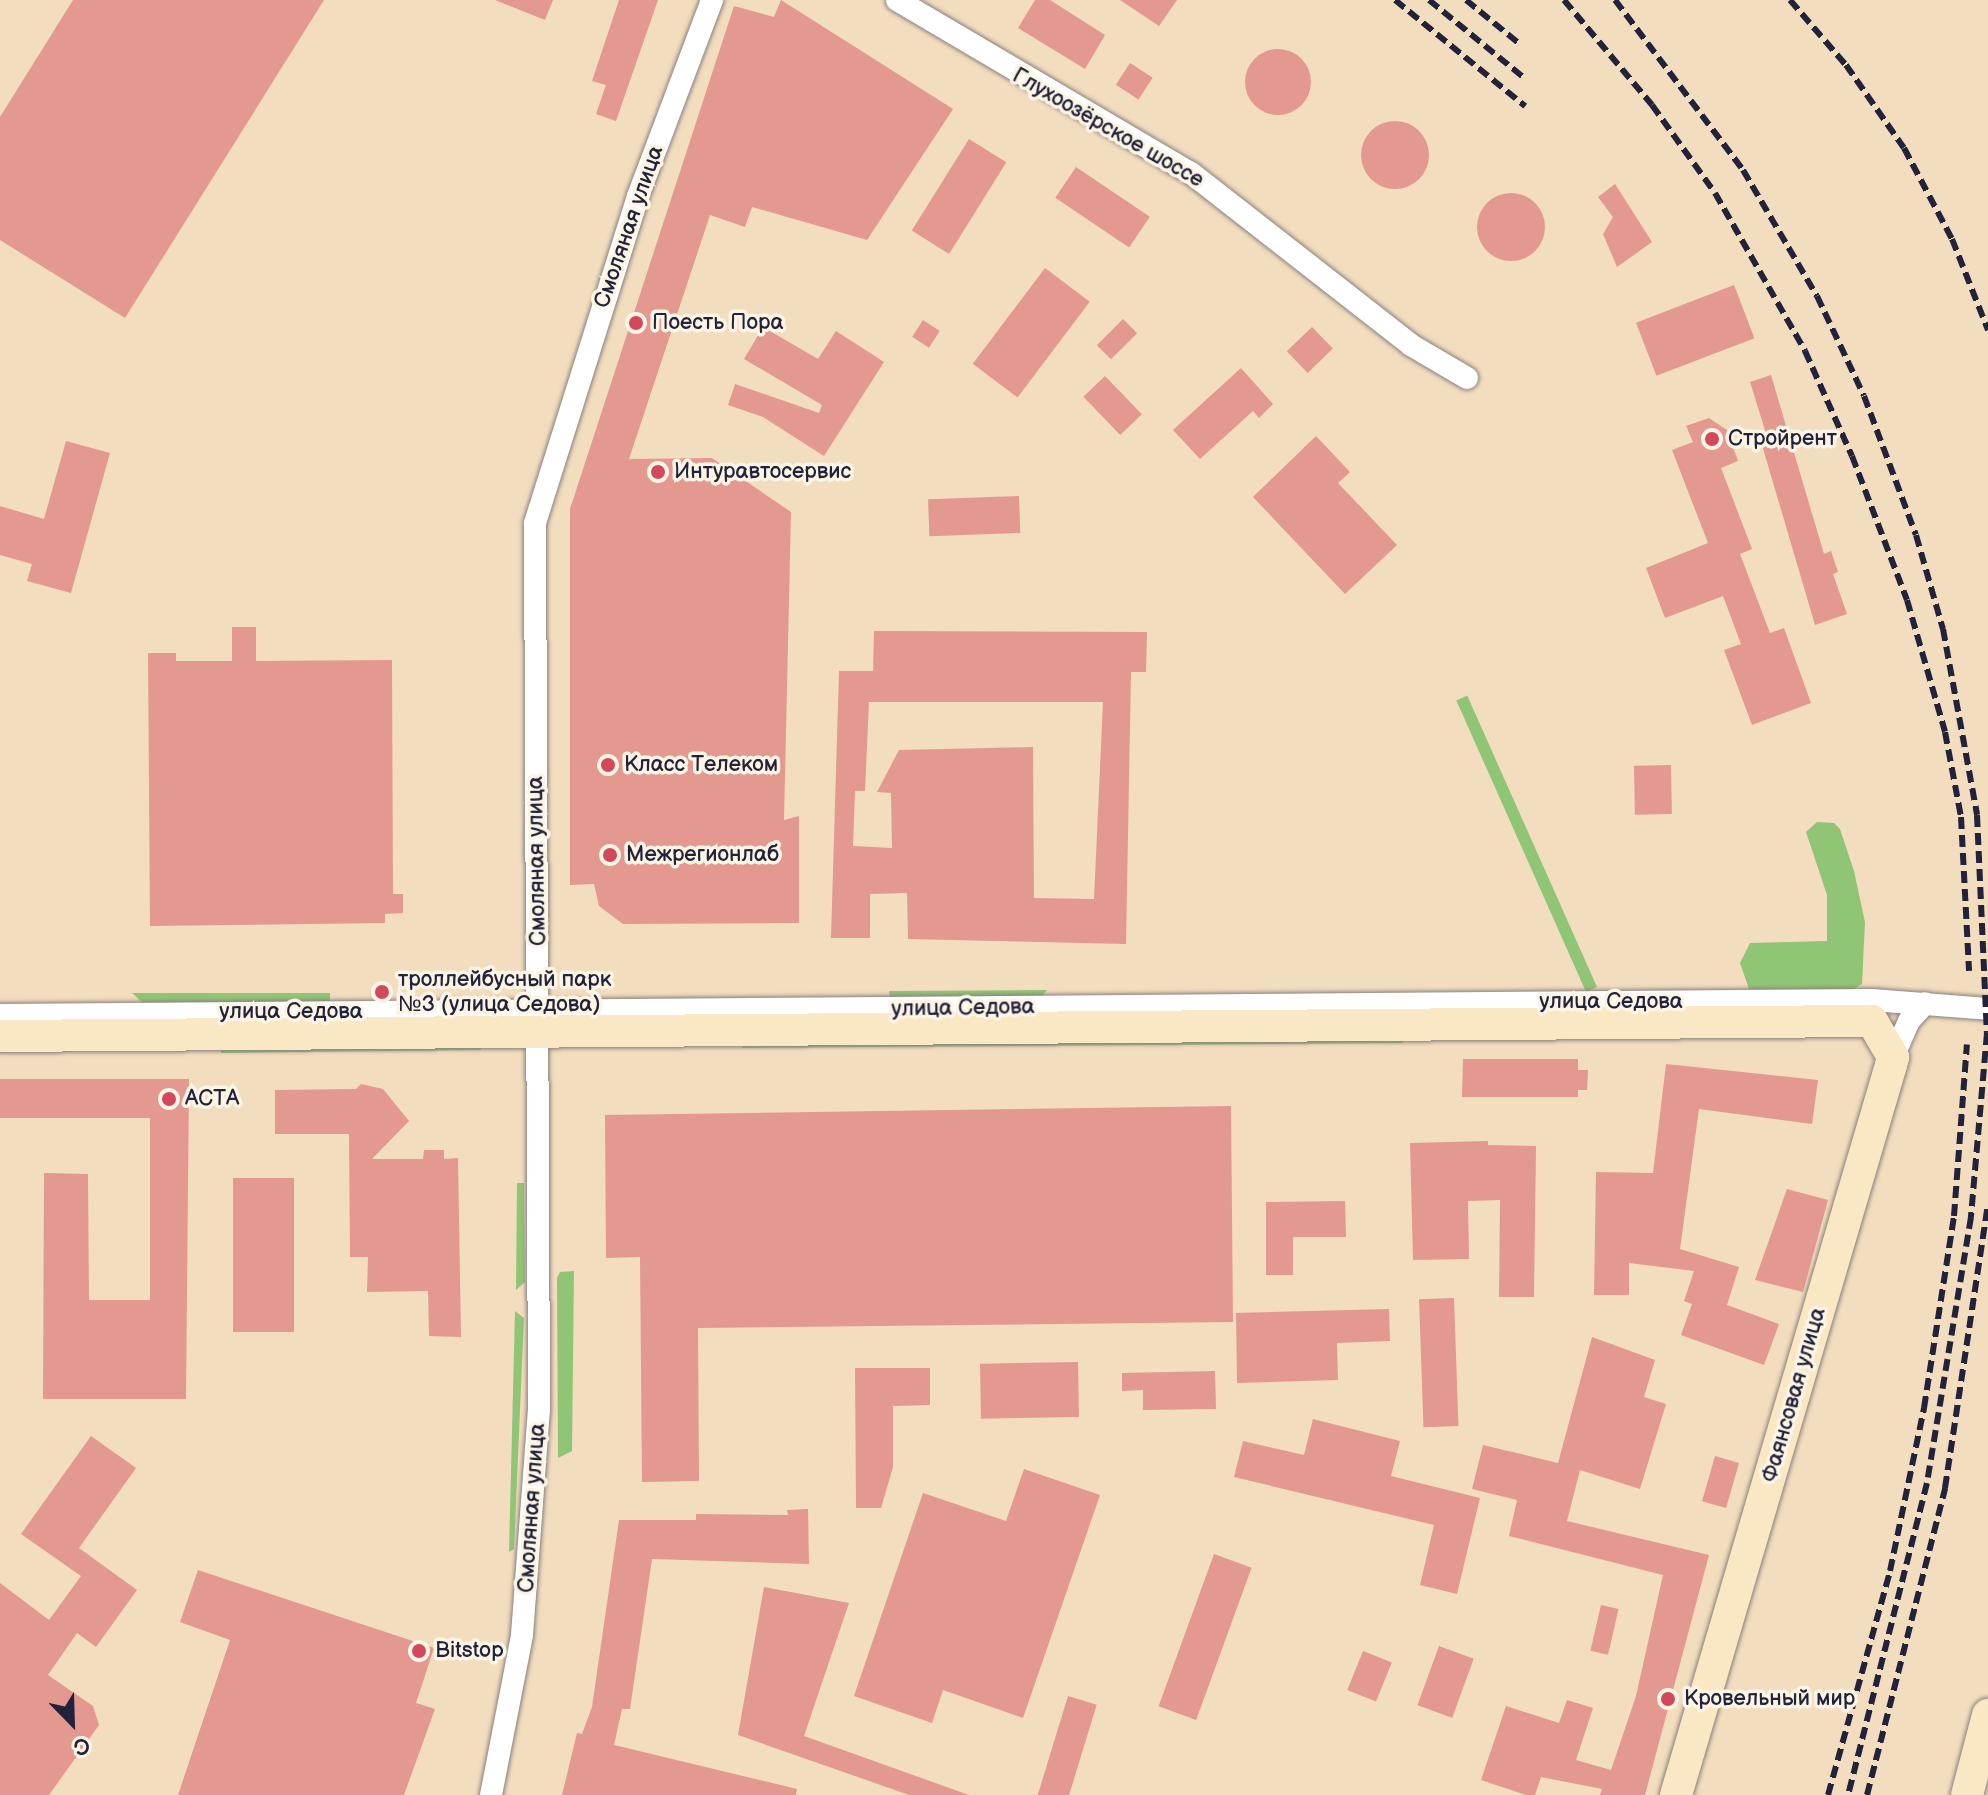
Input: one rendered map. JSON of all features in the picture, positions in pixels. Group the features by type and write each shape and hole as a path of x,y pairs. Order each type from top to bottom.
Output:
{"street":[{"name":"Смоляная улица","path":"491,1795 522,1635 534,1508 540,1393 538,504 638,196 712,0"},
{"name":"Глухоозёрское шоссе","path":"897,0 1191,173 1411,345 1467,378"},
{"name":"улица Седова","path":"0,1036 539,1020 1925,1003"},
{"path":"1925,1003 1988,1009"},
{"name":"Фаянсовая улица","path":"1676,1795 1893,1057 1909,1021 1925,1003"},
{"name":"улица Седова","path":"0,1015 539,1020 1872,1021 1893,1057"},
{"path":"1967,1795 1988,1715"}],"green space":[{"path":"1467,696 1597,987 1586,992 1456,700"},
{"path":"1817,822 1834,823 1840,829 1854,871 1865,922 1862,984 1854,989 1749,989 1740,963 1750,943 1827,941 1827,895 1806,832"},
{"path":"1047,990 1041,997 890,997 889,991"},
{"path":"132,993 330,993 330,1001 143,1003"},
{"path":"1402,1035 1403,1043 742,1048 742,1042"},
{"path":"481,1043 481,1050 221,1053 221,1044"},
{"path":"517,1183 524,1183 525,1282 516,1290"},
{"path":"574,1271 572,1451 558,1458 557,1278 560,1272"},
{"path":"515,1311 524,1318 514,1549 509,1552"}],"building":[{"path":"73,0 324,0 125,318 0,240 0,117"},
{"path":"495,0 553,0 545,20"},
{"path":"619,0 658,0 616,121 596,114 606,85 592,81"},
{"name":"Интуравтосервис","path":"781,0 953,109 867,240 752,207 745,227 710,215 629,459 712,458 791,512 784,820 799,816 799,923 623,924 599,906 594,884 570,885 570,509 734,6 774,17"},
{"path":"1035,0 1050,0 1105,35 1085,69 1018,28"},
{"path":"1120,0 1177,0 1159,26"},
{"path":"1278,49 1291,52 1301,59 1308,69 1311,82 1308,95 1301,105 1291,112 1278,115 1265,112 1255,105 1248,95 1245,82 1248,69 1255,59 1265,52"},
{"path":"1130,63 1153,78 1138,100 1116,85"},
{"path":"1402,121 1423,136 1429,155 1427,168 1419,179 1402,189 1388,189 1371,179 1363,168 1361,148 1371,131 1382,123"},
{"path":"969,139 1006,162 949,254 912,231"},
{"path":"1076,167 1150,217 1129,247 1055,198"},
{"path":"1615,184 1652,242 1617,267 1603,234 1613,217 1598,197"},
{"path":"1504,193 1518,193 1530,198 1540,208 1545,227 1540,246 1530,256 1518,261 1504,261 1492,256 1482,246 1477,234 1477,220 1482,208 1492,198"},
{"path":"1045,268 1090,302 1018,398 973,364"},
{"path":"1734,285 1754,338 1656,376 1636,323"},
{"path":"1123,319 1137,333 1111,359 1097,345"},
{"path":"923,320 940,331 929,348 912,337"},
{"path":"763,327 818,359 836,331 884,362 824,456 763,417 728,405 735,384 819,413 822,405 744,359"},
{"path":"1312,327 1333,349 1308,373 1287,351"},
{"path":"1241,368 1273,404 1259,418 1253,411 1200,459 1173,430"},
{"path":"1771,375 1824,554 1831,551 1838,572 1833,574 1847,614 1815,625 1762,445 1769,443 1750,382"},
{"path":"1105,376 1142,414 1120,435 1083,397"},
{"path":"1709,418 1727,430 1738,461 1721,468 1752,549 1740,554 1770,633 1784,628 1811,703 1752,725 1724,650 1741,644 1723,596 1665,618 1646,568 1708,543 1672,450 1693,442 1686,426"},
{"path":"1316,436 1350,472 1338,483 1397,545 1345,594 1253,497"},
{"path":"66,441 110,453 71,593 27,581 32,564 0,555 0,506 44,519"},
{"path":"1019,496 1020,533 929,536 928,499"},
{"path":"232,627 256,627 256,661 392,660 393,894 403,894 403,913 385,914 385,923 150,926 148,653 176,653 176,661 232,661"},
{"path":"874,631 1147,632 1146,672 1131,672 1126,944 908,939 907,893 870,894 870,938 831,938 839,671 873,671","holes":["869,702 1103,702 1094,899 1034,898 1033,747 899,750 877,792 891,793 892,848 853,846 855,791 865,791"]},
{"path":"1671,765 1672,814 1635,815 1634,766"},
{"path":"1463,1059 1578,1059 1578,1070 1588,1070 1587,1090 1578,1090 1578,1097 1462,1097"},
{"path":"1666,1064 1818,1080 1812,1124 1699,1109 1680,1249 1739,1267 1727,1305 1779,1324 1764,1365 1681,1335 1692,1304 1684,1301 1694,1271 1629,1263 1629,1295 1594,1295 1596,1172 1653,1173"},
{"path":"0,1079 189,1079 186,1399 43,1399 44,1173 88,1174 89,1300 150,1300 150,1118 0,1118"},
{"path":"361,1084 383,1089 409,1121 372,1159 423,1159 424,1150 444,1150 444,1159 458,1158 461,1337 429,1336 428,1291 367,1292 368,1257 350,1257 349,1134 275,1134 275,1090 356,1089"},
{"path":"1231,1106 1233,1322 698,1328 699,1481 642,1482 640,1257 606,1258 605,1115"},
{"path":"1488,1141 1488,1145 1536,1146 1534,1297 1499,1297 1500,1200 1468,1201 1469,1259 1413,1260 1410,1143"},
{"path":"233,1178 294,1178 294,1332 233,1332"},
{"path":"1787,1189 1828,1200 1803,1292 1755,1280"},
{"path":"1345,1201 1346,1237 1293,1237 1293,1275 1266,1275 1266,1202"},
{"path":"1454,1298 1458,1426 1423,1427 1419,1299"},
{"path":"1389,1309 1390,1341 1337,1343 1338,1380 1237,1383 1236,1313"},
{"path":"1592,1337 1655,1360 1644,1397 1666,1404 1640,1489 1580,1470 1567,1521 1709,1555 1645,1795 1600,1795 1602,1789 1541,1777 1535,1795 1526,1795 1481,1780 1506,1706 1559,1723 1567,1700 1593,1708 1576,1760 1611,1770 1636,1696 1663,1575 1509,1536 1517,1500 1472,1489 1483,1445 1558,1463"},
{"path":"1078,1362 1079,1417 981,1419 980,1364"},
{"path":"855,1368 930,1368 930,1405 893,1406 893,1467 881,1508 856,1508"},
{"path":"1215,1371 1216,1409 1143,1410 1143,1390 1122,1391 1122,1373"},
{"path":"1313,1419 1400,1441 1391,1476 1480,1498 1457,1594 1420,1585 1434,1525 1234,1477 1243,1441 1304,1455"},
{"path":"91,1436 136,1468 79,1548 137,1590 96,1647 77,1633 48,1675 93,1706 99,1725 49,1795 0,1795 0,1583 49,1620 81,1576 21,1534"},
{"path":"1715,1456 1739,1463 1726,1508 1702,1501"},
{"path":"1024,1469 1100,1495 1023,1718 943,1690 932,1723 854,1696 923,1493 1006,1521"},
{"path":"808,1509 809,1564 652,1559 630,1709 622,1709 614,1745 797,1789 796,1795 562,1795 577,1733 582,1734 592,1707 619,1520 696,1520 696,1514 788,1515 787,1510"},
{"path":"1214,1554 1252,1568 1196,1720 1159,1706"},
{"path":"198,1570 434,1648 416,1703 435,1709 404,1795 178,1795 230,1640 180,1622"},
{"path":"764,1587 849,1603 804,1736 969,1795 909,1795 738,1735"},
{"path":"1601,1605 1619,1609 1608,1655 1590,1651"},
{"path":"1439,1646 1474,1659 1452,1718 1417,1705"},
{"path":"1363,1651 1392,1663 1376,1702 1347,1690"},
{"path":"1068,1696 1097,1705 1069,1795 1038,1795"}],"railway":[{"path":"1395,0 1525,106"},
{"path":"1429,0 1523,77"},
{"path":"1466,0 1521,45"},
{"path":"1564,0 1652,105 1715,193 1805,351 1852,456 1907,600 1945,732 1961,817 1969,971"},
{"path":"1615,0 1743,170 1817,296 1864,396 1916,535 1943,629 1977,815 1987,1033 1971,1217 1927,1483 1848,1795"},
{"path":"1790,0 1846,65 1904,148 1952,239 1988,330"},
{"path":"1828,1795 1890,1571 1924,1408 1954,1216 1967,1044"},
{"path":"1867,1795 1945,1488 1988,1205"}],"place":[{"name":"Поесть Пора","path":"636,323"},
{"name":"Стройрент","path":"1712,439"},
{"name":"Интуравтосервис","path":"658,472"},
{"name":"Класс Телеком","path":"608,765"},
{"name":"Межрегионлаб","path":"610,855"},
{"name":"троллейбусный парк №3 (улица Седова)","path":"382,992"},
{"name":"АСТА","path":"169,1099"},
{"name":"Bitstop","path":"419,1651"},
{"name":"Кровельный мир","path":"1668,1699"}]}
